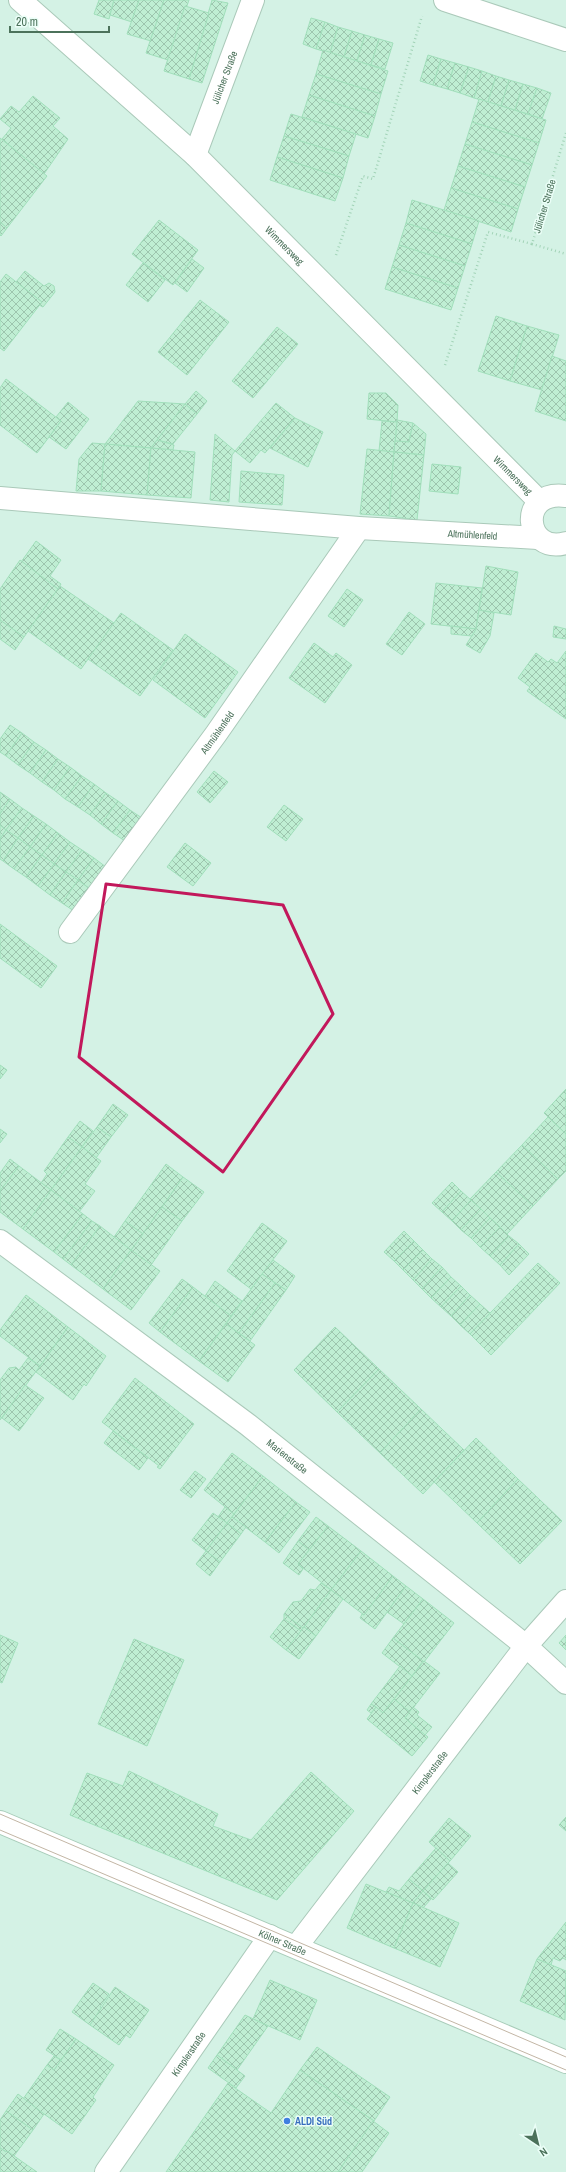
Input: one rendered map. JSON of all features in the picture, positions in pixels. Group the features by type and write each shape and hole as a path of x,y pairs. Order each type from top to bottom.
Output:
{"street":[{"name":"Wimmersweg","path":"20,0 195,155 539,501"},
{"name":"Jülicher Straße","path":"195,155 253,0"},
{"path":"445,0 566,40"},
{"path":"538,538 533,529 531,518 533,510 539,501 549,496 566,496"},
{"name":"Altmühlenfeld","path":"0,498 360,528 538,538 547,544 558,546 566,543"},
{"name":"Altmühlenfeld","path":"70,932 216,734 360,528"},
{"name":"Marienstraße","path":"0,1241 247,1424 526,1646 566,1683"},
{"name":"Kimplerstraße","path":"296,1947 526,1646 566,1601"},
{"name":"Kölner Straße","path":"0,1822 566,2062"},
{"name":"Kimplerstraße","path":"106,2172 270,1936"}],"path":[{"path":"325,286 363,176 373,180 423,15"},
{"name":"Jülicher Straße","path":"566,133 532,244 566,254"},
{"path":"435,396 488,232 532,244"}],"highlighted area":[{"path":"106,884 283,905 333,1014 223,1172 79,1057"}],"shaded area":[{"path":"0,0 566,0 566,2172 0,2172"}],"building":[{"path":"99,0 114,0 109,19 94,14"},
{"path":"114,0 139,0 132,22 110,15"},
{"path":"139,0 164,0 151,41 127,34"},
{"path":"164,0 189,0 168,60 146,53"},
{"path":"212,0 228,3 202,83 189,79"},
{"path":"185,6 209,13 189,79 164,71"},
{"path":"311,18 325,22 316,49 303,44"},
{"path":"325,22 338,27 330,53 316,49"},
{"path":"338,27 352,31 344,57 330,53"},
{"path":"352,31 365,35 357,61 344,57"},
{"path":"365,35 379,39 371,65 357,61"},
{"path":"379,39 393,43 385,69 371,65"},
{"path":"323,50 388,71 381,94 316,74"},
{"path":"428,55 441,59 433,85 420,81"},
{"path":"441,59 455,63 447,89 433,85"},
{"path":"455,63 469,67 460,93 447,89"},
{"path":"469,67 482,71 474,98 460,93"},
{"path":"482,71 496,76 488,102 474,98"},
{"path":"316,74 381,94 375,116 309,95"},
{"path":"496,76 509,80 501,106 488,102"},
{"path":"509,80 523,84 515,110 501,106"},
{"path":"523,84 537,88 528,114 515,110"},
{"path":"537,88 551,93 542,119 528,114"},
{"path":"309,95 375,116 368,138 302,117"},
{"path":"33,96 60,118 53,126 68,139 44,174 2,139 11,128 0,119 11,106 19,112"},
{"path":"479,99 546,120 539,143 472,122"},
{"path":"291,114 356,134 349,156 284,136"},
{"path":"472,122 539,143 532,165 465,144"},
{"path":"284,136 349,156 343,178 277,157"},
{"path":"0,138 47,176 7,228 0,222"},
{"path":"465,144 532,165 525,187 458,166"},
{"path":"277,157 343,178 335,201 270,180"},
{"path":"458,166 525,187 518,209 451,188"},
{"path":"451,188 518,209 511,232 444,210"},
{"path":"412,200 479,221 472,244 406,223"},
{"path":"159,220 198,250 173,285 132,254"},
{"path":"0,222 7,228 1,236 0,235"},
{"path":"406,223 472,244 465,266 399,245"},
{"path":"399,245 465,266 458,288 392,267"},
{"path":"192,259 204,268 187,292 175,283"},
{"path":"143,263 165,280 148,302 126,285"},
{"path":"392,267 458,288 451,310 385,289"},
{"path":"25,271 44,286 49,283 54,286 55,292 43,307 39,305 42,302 16,282"},
{"path":"6,274 42,302 4,351 0,348 0,282"},
{"path":"200,300 229,322 187,375 158,352"},
{"path":"496,316 527,326 510,381 478,371"},
{"path":"527,326 559,335 542,390 510,381"},
{"path":"277,327 298,344 253,398 232,381"},
{"path":"552,356 566,361 566,421 535,411"},
{"path":"6,379 61,421 37,453 0,425 0,388"},
{"path":"196,391 207,401 197,414 185,404"},
{"path":"369,393 386,393 398,405 397,422 367,419"},
{"path":"138,401 185,404 151,448 105,444"},
{"path":"68,402 89,419 66,449 49,437 61,421 56,417"},
{"path":"276,403 295,418 265,453 261,450 250,463 235,451"},
{"path":"185,404 197,414 173,444 157,440"},
{"path":"295,418 323,432 308,467 270,448"},
{"path":"397,420 413,423 409,442 395,441"},
{"path":"382,421 397,422 394,452 379,451"},
{"path":"413,423 426,434 424,455 394,452 395,441 409,442"},
{"path":"215,434 235,451 232,455 229,502 210,500"},
{"path":"157,440 174,445 173,450 151,448"},
{"path":"92,443 105,444 101,491 76,491 79,459"},
{"path":"105,444 151,448 147,495 101,491"},
{"path":"151,448 195,452 191,498 147,495"},
{"path":"367,449 394,452 389,516 360,514"},
{"path":"394,452 424,455 417,520 389,516"},
{"path":"432,464 461,467 458,494 429,491"},
{"path":"241,471 284,475 282,505 239,502"},
{"path":"36,541 61,560 50,576 61,584 58,589 21,562"},
{"path":"20,560 58,589 24,637 0,620 0,589"},
{"path":"486,566 518,572 511,615 479,610"},
{"path":"436,583 482,588 476,629 431,624"},
{"path":"60,586 114,623 81,669 28,631"},
{"path":"347,589 363,600 344,627 328,616"},
{"path":"479,610 494,613 490,636 480,653 466,645 476,629"},
{"path":"409,612 425,624 402,655 386,644"},
{"path":"121,613 173,650 140,696 88,659"},
{"path":"0,620 24,637 15,650 0,639"},
{"path":"451,626 476,629 472,636 451,634"},
{"path":"554,626 566,629 566,639 553,637"},
{"path":"185,634 238,672 205,718 153,680"},
{"path":"314,643 333,657 336,653 352,665 325,703 289,678"},
{"path":"566,651 566,719 527,691 530,687 518,678 536,653 548,662 551,659 557,663"},
{"path":"10,725 22,733 6,756 0,752 0,739"},
{"path":"22,733 34,742 18,765 6,756"},
{"path":"34,742 46,750 30,773 18,765"},
{"path":"46,750 58,759 42,782 30,773"},
{"path":"58,759 70,767 54,790 42,782"},
{"path":"70,767 82,776 65,799 54,790"},
{"path":"214,771 228,782 210,803 197,792"},
{"path":"82,776 94,784 78,807 65,799"},
{"path":"94,784 106,793 90,815 78,807"},
{"path":"0,792 10,799 0,814"},
{"path":"106,793 118,801 101,824 90,815"},
{"path":"10,799 22,808 6,830 0,825 0,814"},
{"path":"118,801 130,810 113,833 101,824"},
{"path":"284,805 303,819 286,841 267,827"},
{"path":"22,808 34,816 18,838 6,830"},
{"path":"130,810 142,818 125,841 113,833"},
{"path":"34,816 46,824 30,847 18,838"},
{"path":"46,824 58,833 42,855 30,847"},
{"path":"0,825 6,830 0,839"},
{"path":"6,830 18,838 3,861 0,859 0,839"},
{"path":"58,833 70,842 54,864 42,855"},
{"path":"18,838 30,847 14,869 3,861"},
{"path":"70,842 82,850 66,872 54,864"},
{"path":"185,843 211,863 193,886 167,867"},
{"path":"30,847 42,855 26,877 14,869"},
{"path":"82,850 94,858 78,880 66,872"},
{"path":"42,855 54,864 38,886 26,877"},
{"path":"94,858 106,867 90,889 78,880"},
{"path":"54,864 66,872 50,895 38,886"},
{"path":"66,872 78,880 62,903 50,895"},
{"path":"78,880 90,889 74,911 62,903"},
{"path":"0,924 57,966 41,988 0,958"},
{"path":"0,1065 7,1070 0,1079"},
{"path":"566,1089 566,1134 544,1113"},
{"path":"113,1104 128,1115 111,1137 97,1127"},
{"path":"548,1117 566,1134 566,1171 558,1179 522,1145"},
{"path":"80,1121 93,1131 82,1147 68,1137"},
{"path":"97,1127 111,1137 96,1158 82,1147"},
{"path":"0,1129 7,1134 0,1143"},
{"path":"68,1137 82,1147 51,1190 41,1183 47,1174 44,1171"},
{"path":"522,1145 558,1179 533,1206 496,1172"},
{"path":"82,1147 101,1161 85,1184 95,1191 79,1212 51,1190"},
{"path":"10,1159 19,1166 0,1191 0,1173"},
{"path":"166,1164 183,1177 143,1234 125,1221"},
{"path":"19,1166 51,1190 23,1229 0,1212 0,1191"},
{"path":"496,1172 533,1206 507,1234 470,1199"},
{"path":"183,1177 204,1192 182,1221 162,1207"},
{"path":"452,1182 461,1191 442,1212 432,1203"},
{"path":"51,1190 83,1214 54,1252 23,1229"},
{"path":"461,1191 471,1200 452,1221 442,1212"},
{"path":"471,1200 481,1209 461,1230 452,1221"},
{"path":"162,1207 182,1221 151,1265 131,1250"},
{"path":"481,1209 490,1218 471,1238 461,1230"},
{"path":"83,1214 92,1221 63,1259 54,1252"},
{"path":"490,1218 500,1227 480,1247 471,1238"},
{"path":"92,1221 100,1226 71,1265 63,1259"},
{"path":"125,1221 143,1234 131,1250 114,1237"},
{"path":"262,1223 287,1241 251,1289 227,1271"},
{"path":"100,1226 131,1250 103,1289 71,1265"},
{"path":"500,1227 509,1236 490,1256 480,1247"},
{"path":"404,1231 414,1241 394,1261 384,1252"},
{"path":"509,1236 519,1244 500,1265 490,1256"},
{"path":"414,1241 423,1250 403,1270 394,1261"},
{"path":"519,1244 529,1254 509,1275 500,1265"},
{"path":"131,1250 160,1271 131,1310 103,1289"},
{"path":"423,1250 432,1259 413,1280 403,1270"},
{"path":"432,1259 442,1267 422,1289 413,1280"},
{"path":"273,1260 295,1276 286,1290 262,1274"},
{"path":"538,1263 560,1283 491,1355 470,1334"},
{"path":"442,1267 451,1277 431,1298 422,1289"},
{"path":"262,1274 275,1283 239,1333 226,1324"},
{"path":"451,1277 461,1286 441,1307 431,1298"},
{"path":"182,1279 193,1287 160,1332 149,1323"},
{"path":"215,1281 242,1301 231,1316 205,1296"},
{"path":"275,1283 286,1290 250,1341 239,1333"},
{"path":"461,1286 470,1295 451,1316 441,1307"},
{"path":"193,1287 231,1316 199,1361 160,1332"},
{"path":"26,1295 68,1327 40,1366 0,1336 0,1330"},
{"path":"470,1295 480,1304 460,1325 451,1316"},
{"path":"480,1304 490,1313 470,1334 460,1325"},
{"path":"226,1324 255,1345 228,1382 199,1361"},
{"path":"68,1327 106,1356 86,1386 84,1384 73,1400 36,1372"},
{"path":"335,1327 379,1369 337,1412 294,1370"},
{"path":"28,1358 40,1366 0,1420 0,1380 9,1368 16,1367 19,1370"},
{"path":"379,1369 421,1409 380,1453 337,1412"},
{"path":"135,1378 194,1424 160,1469 157,1467 159,1466 102,1422"},
{"path":"25,1385 44,1398 19,1431 2,1418"},
{"path":"421,1409 464,1450 423,1494 380,1453"},
{"path":"113,1431 148,1458 139,1470 104,1443"},
{"path":"476,1438 518,1479 477,1523 434,1482"},
{"path":"232,1453 263,1476 234,1514 204,1490"},
{"path":"195,1471 206,1479 191,1498 180,1490"},
{"path":"263,1476 296,1502 265,1542 232,1517"},
{"path":"518,1479 562,1521 520,1564 477,1523"},
{"path":"296,1502 310,1512 279,1553 265,1542"},
{"path":"225,1507 234,1514 227,1523 218,1517"},
{"path":"213,1513 227,1523 206,1551 192,1540"},
{"path":"232,1517 246,1527 241,1534 227,1523"},
{"path":"316,1517 328,1526 309,1550 298,1541"},
{"path":"227,1523 241,1534 220,1562 206,1551"},
{"path":"328,1526 361,1551 331,1590 298,1564"},
{"path":"298,1541 309,1550 298,1564 303,1569 299,1575 283,1563"},
{"path":"206,1551 220,1562 210,1576 196,1564"},
{"path":"361,1551 393,1576 364,1615 331,1590"},
{"path":"393,1576 406,1586 375,1629 360,1618 362,1614 364,1615"},
{"path":"321,1583 331,1590 303,1628 284,1614 293,1602 301,1601 310,1589 315,1590"},
{"path":"406,1586 423,1599 404,1624 387,1612"},
{"path":"331,1590 343,1599 316,1636 304,1627"},
{"path":"423,1599 454,1623 424,1662 393,1638"},
{"path":"284,1614 303,1628 301,1631 284,1619"},
{"path":"284,1619 301,1631 286,1650 270,1637"},
{"path":"304,1627 316,1636 299,1659 286,1650"},
{"path":"0,1635 18,1643 2,1683 0,1682"},
{"path":"566,1635 566,1650 559,1643"},
{"path":"393,1638 423,1661 412,1676 382,1653"},
{"path":"134,1639 184,1660 147,1746 98,1724"},
{"path":"424,1661 440,1673 410,1712 394,1699"},
{"path":"400,1666 412,1676 383,1713 371,1704"},
{"path":"394,1699 410,1712 405,1718 428,1737 412,1756 367,1719 376,1707 383,1713"},
{"path":"371,1704 376,1707 371,1713 367,1710"},
{"path":"413,1707 419,1712 417,1715 432,1727 425,1735 405,1718"},
{"path":"129,1771 218,1814 213,1826 251,1840 311,1772 354,1811 277,1900 70,1815 87,1773 123,1786"},
{"path":"566,1817 566,1831 559,1825"},
{"path":"449,1818 471,1836 450,1861 429,1842"},
{"path":"436,1848 450,1861 423,1891 409,1879"},
{"path":"448,1863 458,1872 433,1900 423,1891"},
{"path":"409,1879 423,1891 413,1903 386,1892 389,1887 399,1891"},
{"path":"366,1884 413,1903 394,1948 347,1928"},
{"path":"423,1891 431,1899 423,1908 413,1903"},
{"path":"413,1903 459,1923 440,1967 394,1948"},
{"path":"566,1922 566,1960 563,1958 560,1961 553,1958 551,1965 537,1959"},
{"path":"537,1959 566,1971 565,2020 520,2001"},
{"path":"270,1980 317,2000 300,2040 253,2019"},
{"path":"93,1983 109,1994 100,2007 102,2008 90,2025 72,2012"},
{"path":"115,1987 149,2010 130,2038 126,2035 119,2045 90,2025"},
{"path":"245,2015 268,2026 237,2070 217,2055"},
{"path":"60,2029 76,2039 61,2060 46,2050"},
{"path":"76,2039 114,2065 93,2097 96,2100 72,2134 23,2099 47,2065 54,2070"},
{"path":"317,2047 390,2097 374,2121 300,2070"},
{"path":"217,2055 245,2076 236,2088 208,2068"},
{"path":"54,2056 61,2060 54,2070 47,2065"},
{"name":"ALDI Süd","path":"300,2070 374,2121 338,2172 166,2172 228,2083 271,2113"},
{"path":"18,2094 44,2114 33,2130 6,2111"},
{"path":"6,2111 33,2130 14,2156 0,2148 0,2120"},
{"path":"373,2121 389,2133 362,2172 338,2172"},
{"path":"0,2148 6,2152 7,2151 37,2172 0,2172"}],"tram line":[{"path":"0,1814 566,2057"},
{"path":"0,1830 566,2070"}],"place":[{"name":"ALDI Süd","path":"287,2121"}]}
